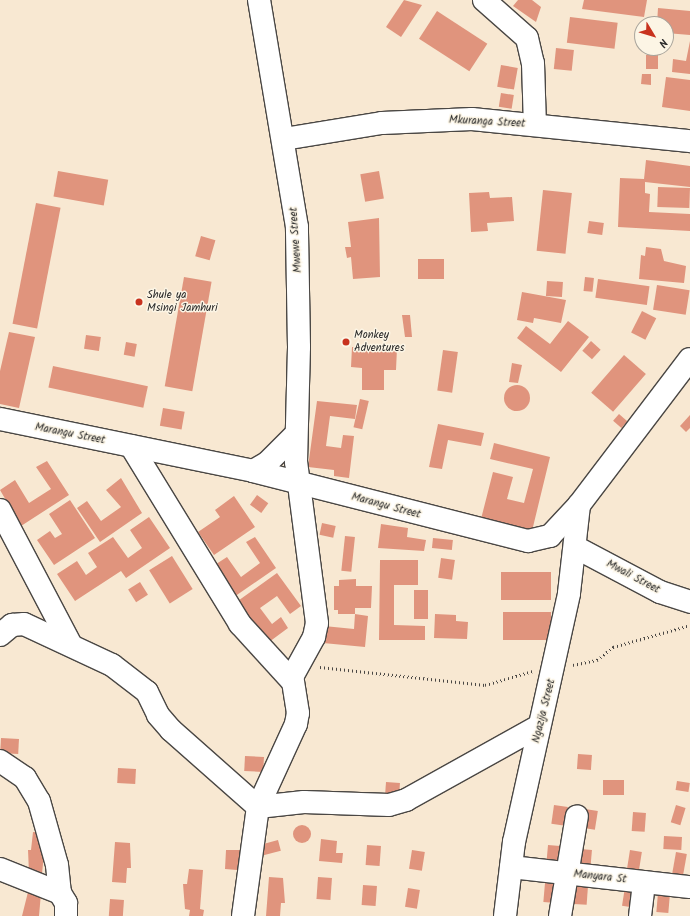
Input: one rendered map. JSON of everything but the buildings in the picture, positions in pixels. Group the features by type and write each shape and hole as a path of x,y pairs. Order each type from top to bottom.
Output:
{"street":[{"name":"Mwewe Street","path":"259,0 284,139 297,227 299,347 295,434 299,482 318,623 314,637 294,674"},
{"path":"484,0 527,38 533,63 535,125"},
{"name":"Mkuranga Street","path":"284,139 382,123 430,120 535,125 690,141"},
{"name":"Marangu Street","path":"0,420 253,471 528,542 550,536 579,505 681,382 690,359"},
{"path":"253,471 274,457 295,434"},
{"path":"131,446 240,624 294,674 298,713 296,724 258,807 243,916"},
{"name":"Ngazija Street","path":"505,916 511,867 539,726 555,668 577,548 579,505"},
{"path":"0,510 71,645"},
{"name":"Mwali Street","path":"577,548 660,592 690,602"},
{"path":"0,635 12,625 24,624 97,656 140,687 171,730 258,807"},
{"path":"258,807 280,803 388,805 406,800 539,726"},
{"path":"0,761 24,778 39,800 57,865 60,893 66,903 66,916"},
{"path":"560,916 577,816"},
{"name":"Manyara St","path":"511,867 690,887"},
{"path":"0,868 60,893"},
{"path":"640,916 644,882"}],"path":[{"path":"294,674 485,685 518,673 591,663 613,647 690,624"}],"place":[{"name":"Shule ya Msingi Jamhuri","path":"139,302"},
{"name":"Monkey Adventures","path":"346,342"}]}
